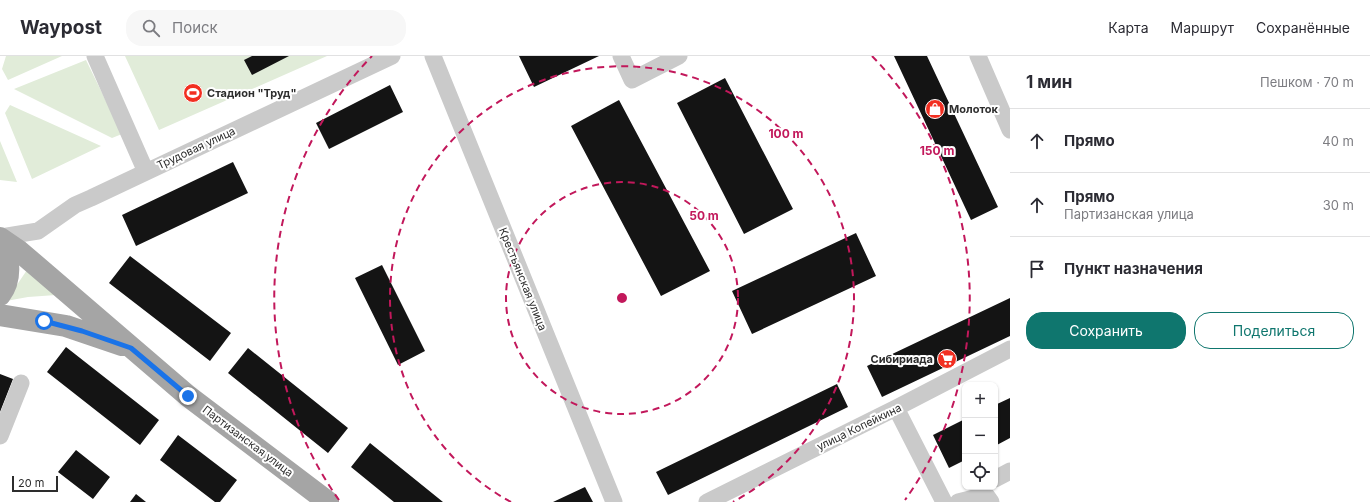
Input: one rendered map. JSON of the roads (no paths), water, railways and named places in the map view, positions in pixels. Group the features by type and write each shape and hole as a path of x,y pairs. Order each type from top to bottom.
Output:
{"main road":[{"path":"0,239 6,250 8,272 6,283 0,295"},
{"name":"Партизанская улица","path":"0,239 19,251 73,296 188,396 328,502"},
{"path":"0,315 66,326 131,348"}],"street":[{"path":"95,56 146,172"},
{"name":"Трудовая улица","path":"0,239 38,230 75,206 392,56"},
{"name":"Крестьянская улица","path":"433,56 614,502"},
{"path":"621,56 632,80 679,56"},
{"path":"978,56 1010,130"},
{"name":"улица Копейкина","path":"707,502 896,408 1010,349"},
{"path":"0,436 21,383"},
{"path":"896,408 944,502"},
{"path":"998,477 1010,471"},
{"path":"958,502 989,495"}],"place":[{"name":"Стадион \"Труд\"","path":"193,93"},
{"name":"Молоток","path":"935,109"},
{"name":"Сибириада","path":"947,359"}]}
